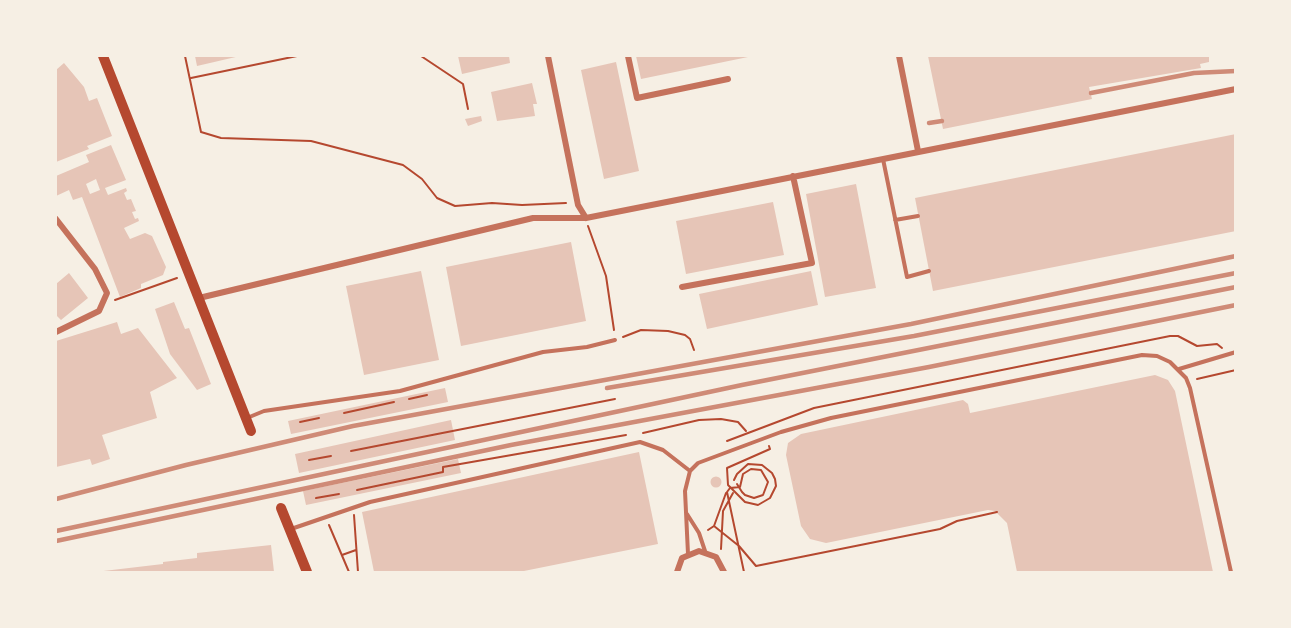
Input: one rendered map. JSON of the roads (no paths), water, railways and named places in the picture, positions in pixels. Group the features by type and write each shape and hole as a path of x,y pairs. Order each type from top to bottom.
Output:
{"main road":[{"path":"103,56 251,431"},
{"path":"281,508 307,573"}],"street":[{"path":"548,56 578,205 586,218"},
{"path":"628,56 637,98 728,79"},
{"path":"899,56 918,151"},
{"path":"199,298 533,218 586,218 1236,89"},
{"path":"682,287 812,263 794,176"},
{"path":"56,219 94,269 107,293 99,311 56,332"},
{"path":"675,572 688,554 705,551 716,557 724,573"}],"lane":[{"path":"883,158 907,277 929,271"},
{"path":"895,220 918,216"},
{"path":"246,418 264,411 400,391 543,352 615,340"},
{"path":"1179,370 1236,352"},
{"path":"688,554 685,536 684,491 690,471 698,463 768,437 831,418 1142,355 1157,356 1170,362 1187,382 1231,573"},
{"path":"289,529 354,507 640,442 663,450 690,471"},
{"path":"686,512 699,533 705,551"}],"railway":[{"path":"1091,93 1194,73 1236,71"},
{"path":"929,123 942,121"},
{"path":"56,499 186,465 353,426 911,324 1236,256"},
{"path":"607,388 914,336 1236,273"},
{"path":"56,531 742,385 1236,287"},
{"path":"56,541 511,445 929,367 1236,305"}]}
